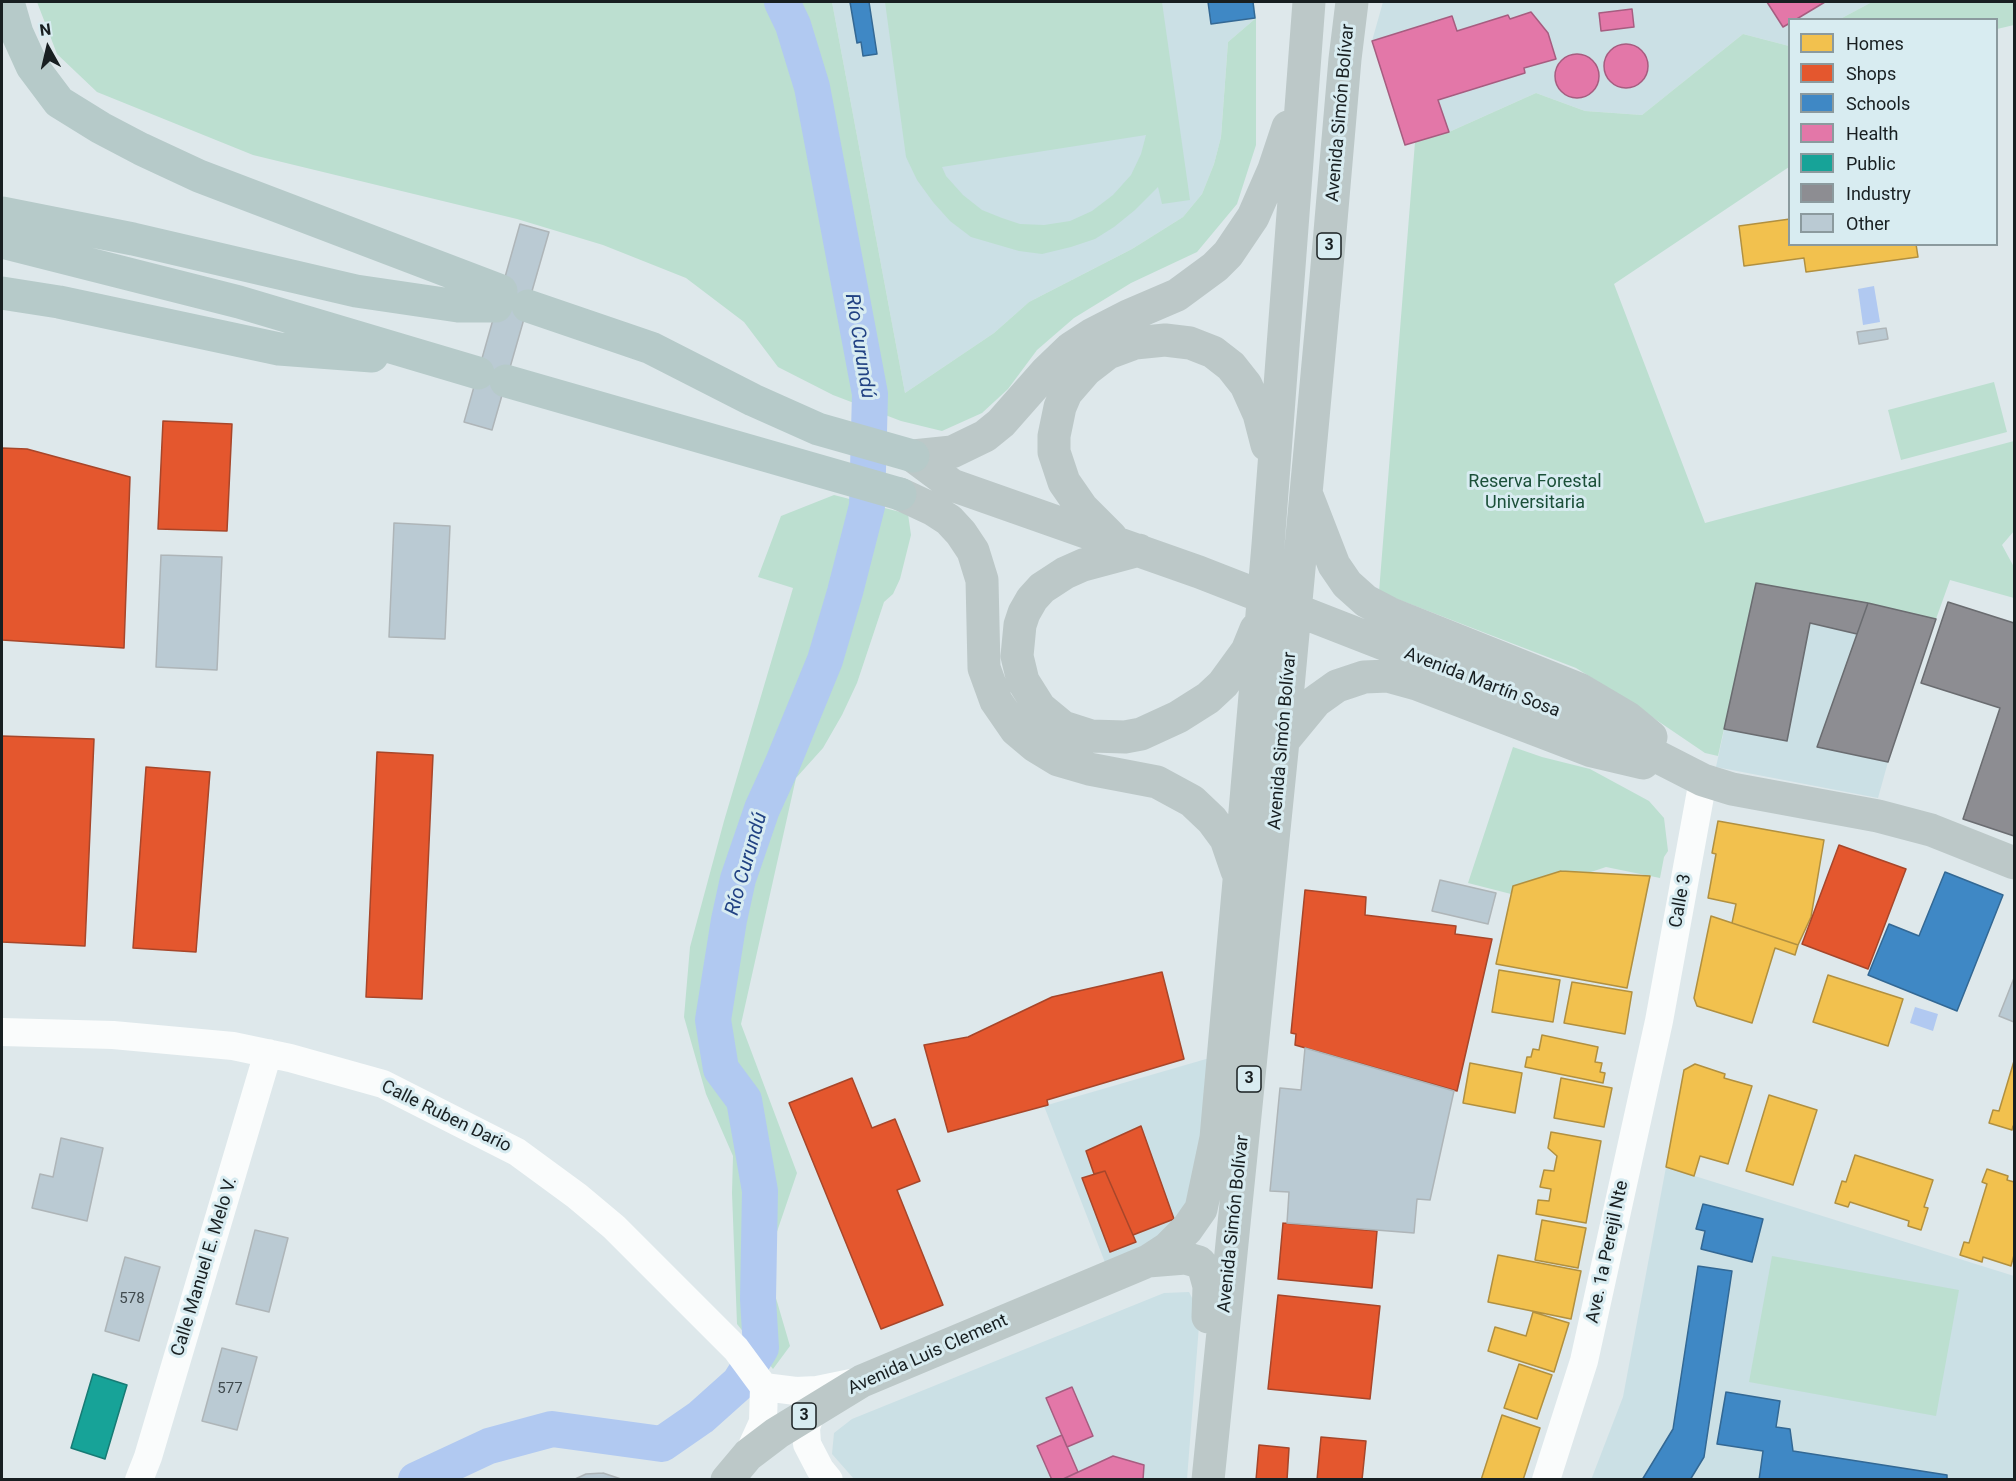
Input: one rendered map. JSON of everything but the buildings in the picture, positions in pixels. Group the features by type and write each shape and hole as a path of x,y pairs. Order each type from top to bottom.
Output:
{"highway":[{"path":"8,2 17,33 32,66 59,102 100,128 141,149 199,176 508,301 651,348 753,400 818,429 910,455"},
{"path":"2,213 133,239 356,291 458,306 508,301"},
{"path":"2,242 239,302 897,493"},
{"path":"2,293 59,302 279,349 437,361"}],"main road":[{"name":"Avenida Simón Bolívar","path":"1148,1261 1168,1248 1187,1229 1201,1209 1216,1138 1273,481 1309,2"},
{"name":"Avenida Simón Bolívar","path":"1208,1479 1283,741 1352,2"},
{"path":"910,455 952,453 985,436 1009,415 1046,372 1071,348 1128,316 1177,295 1199,281 1228,254 1253,217 1274,169 1292,115 1306,49"},
{"path":"1262,614 1247,651 1223,684 1208,698 1178,717 1141,734 1125,737 1092,736 1063,727 1040,708 1023,681 1017,656 1020,625 1024,613 1042,588 1065,573 1128,546 1082,508 1064,482 1054,452 1054,436 1060,407 1075,381 1099,360 1123,346 1151,340 1178,341 1213,352 1231,366 1246,385 1259,414 1267,442 1273,481"},
{"name":"Avenida Martín Sosa","path":"910,455 952,485 1198,572 1610,732 1690,774 1732,789 1878,816 1921,827 2014,864"},
{"name":"Avenida Martín Sosa","path":"897,493 952,485"},
{"path":"1306,491 1334,565 1347,584 1366,601 1389,613 1579,689 1628,718 1690,774"},
{"path":"897,493 932,509 949,520 961,532 973,551 982,580 984,668 996,701 1016,730 1035,746 1058,760 1089,769 1157,782 1192,801 1212,820 1226,839 1231,849 1239,881"},
{"path":"1283,741 1316,701 1337,686 1364,677 1388,676 1417,684 1592,751 1690,774"},
{"path":"1148,1261 1192,1259 1204,1268 1209,1286 1206,1371 1214,1417"},
{"name":"Avenida Luis Clement","path":"728,1479 757,1448 862,1381 1148,1261"}],"street":[{"name":"Calle 3","path":"1659,1021 1690,774"},
{"name":"Ave. 1a Perejil Nte","path":"1546,1479 1584,1361 1659,1021"},
{"name":"Calle Ruben Dario","path":"2,1032 113,1035 233,1046 268,1053 383,1084 518,1152 577,1196 614,1227 736,1349 762,1384"},
{"name":"Calle Manuel E. Melo V.","path":"139,1479 268,1053"},
{"path":"813,1479 796,1449 782,1443 757,1448 763,1422 762,1384 788,1391 817,1390 862,1381"},
{"path":"811,1412 806,1428 807,1444 820,1469 829,1479"}],"shaded area":[{"path":"832,2 1254,2 1256,18 1228,42 1221,137 1214,164 1202,194 1183,217 1132,249 1029,302 994,333 905,393"},
{"path":"1383,2 1872,2 1842,18 1788,18 1788,46 1743,34 1642,115 1585,111 1536,93 1449,132 1405,145 1372,41"},
{"path":"1756,583 1868,603 1936,619 1878,798 1716,767"},
{"path":"1213,1057 1198,1186 1161,1238 1106,1265 1044,1106"},
{"path":"1666,1167 2014,1276 2014,1479 1591,1480 1623,1397"},
{"path":"1189,1292 1200,1313 1187,1479 854,1479 832,1454 834,1433 852,1419 1164,1293"}],"green space":[{"path":"37,2 832,2 905,393 994,333 1029,302 1132,249 1183,217 1202,194 1214,164 1221,137 1228,42 1256,18 1256,145 1237,204 1197,252 1131,283 1074,318 1037,350 1008,389 982,413 942,431 901,421 833,395 778,367 744,322 686,278 603,245 517,219 253,155 97,92 57,54"},
{"path":"885,2 1162,2 1190,200 1162,204 1158,187 1135,210 1095,239 1042,254 1019,251 971,237 950,221 917,180 906,157","holes":["1146,135 1141,154 1131,175 1113,195 1092,211 1070,221 1044,225 1020,224 982,210 963,195 946,176 942,167"]},
{"path":"1872,2 2014,2 2014,25 1998,29 1998,18 1842,18"},
{"name":"Reserva Forestal Universitaria","path":"1743,34 1788,46 1788,168 1614,284 1705,523 2014,441 2014,531 2002,545 2014,567 2014,598 1950,580 1936,619 1868,603 1756,583 1718,756 1705,753 1576,668 1379,592 1415,142 1449,132 1536,93 1585,111 1642,115"},
{"path":"1994,382 2007,432 1901,460 1888,410"},
{"path":"834,495 908,514 911,535 900,579 893,594 884,602 857,683 842,715 823,748 796,778 741,1024 797,1173 766,1264 790,1346 773,1369 737,1324 732,1193 733,1156 706,1094 684,1017 690,947 724,821 793,588 758,577 781,516"},
{"path":"1513,747 1590,769 1649,801 1664,818 1668,851 1664,857 1660,878 1606,867 1588,873 1561,871 1513,886 1511,894 1468,883"},
{"path":"1772,1256 1959,1290 1936,1416 1749,1382"}],"water":[{"path":"1874,286 1880,322 1863,325 1858,289"},
{"path":"1915,1007 1938,1014 1933,1031 1910,1023"}],"waterway":[{"name":"Río Curundú","path":"416,1480 489,1446 552,1429 662,1444 701,1417 739,1383 761,1348 758,1299 760,1191 744,1100 721,1069 713,1020 738,879 762,809 825,660 867,506 870,394 812,87 793,25 782,2"}]}
